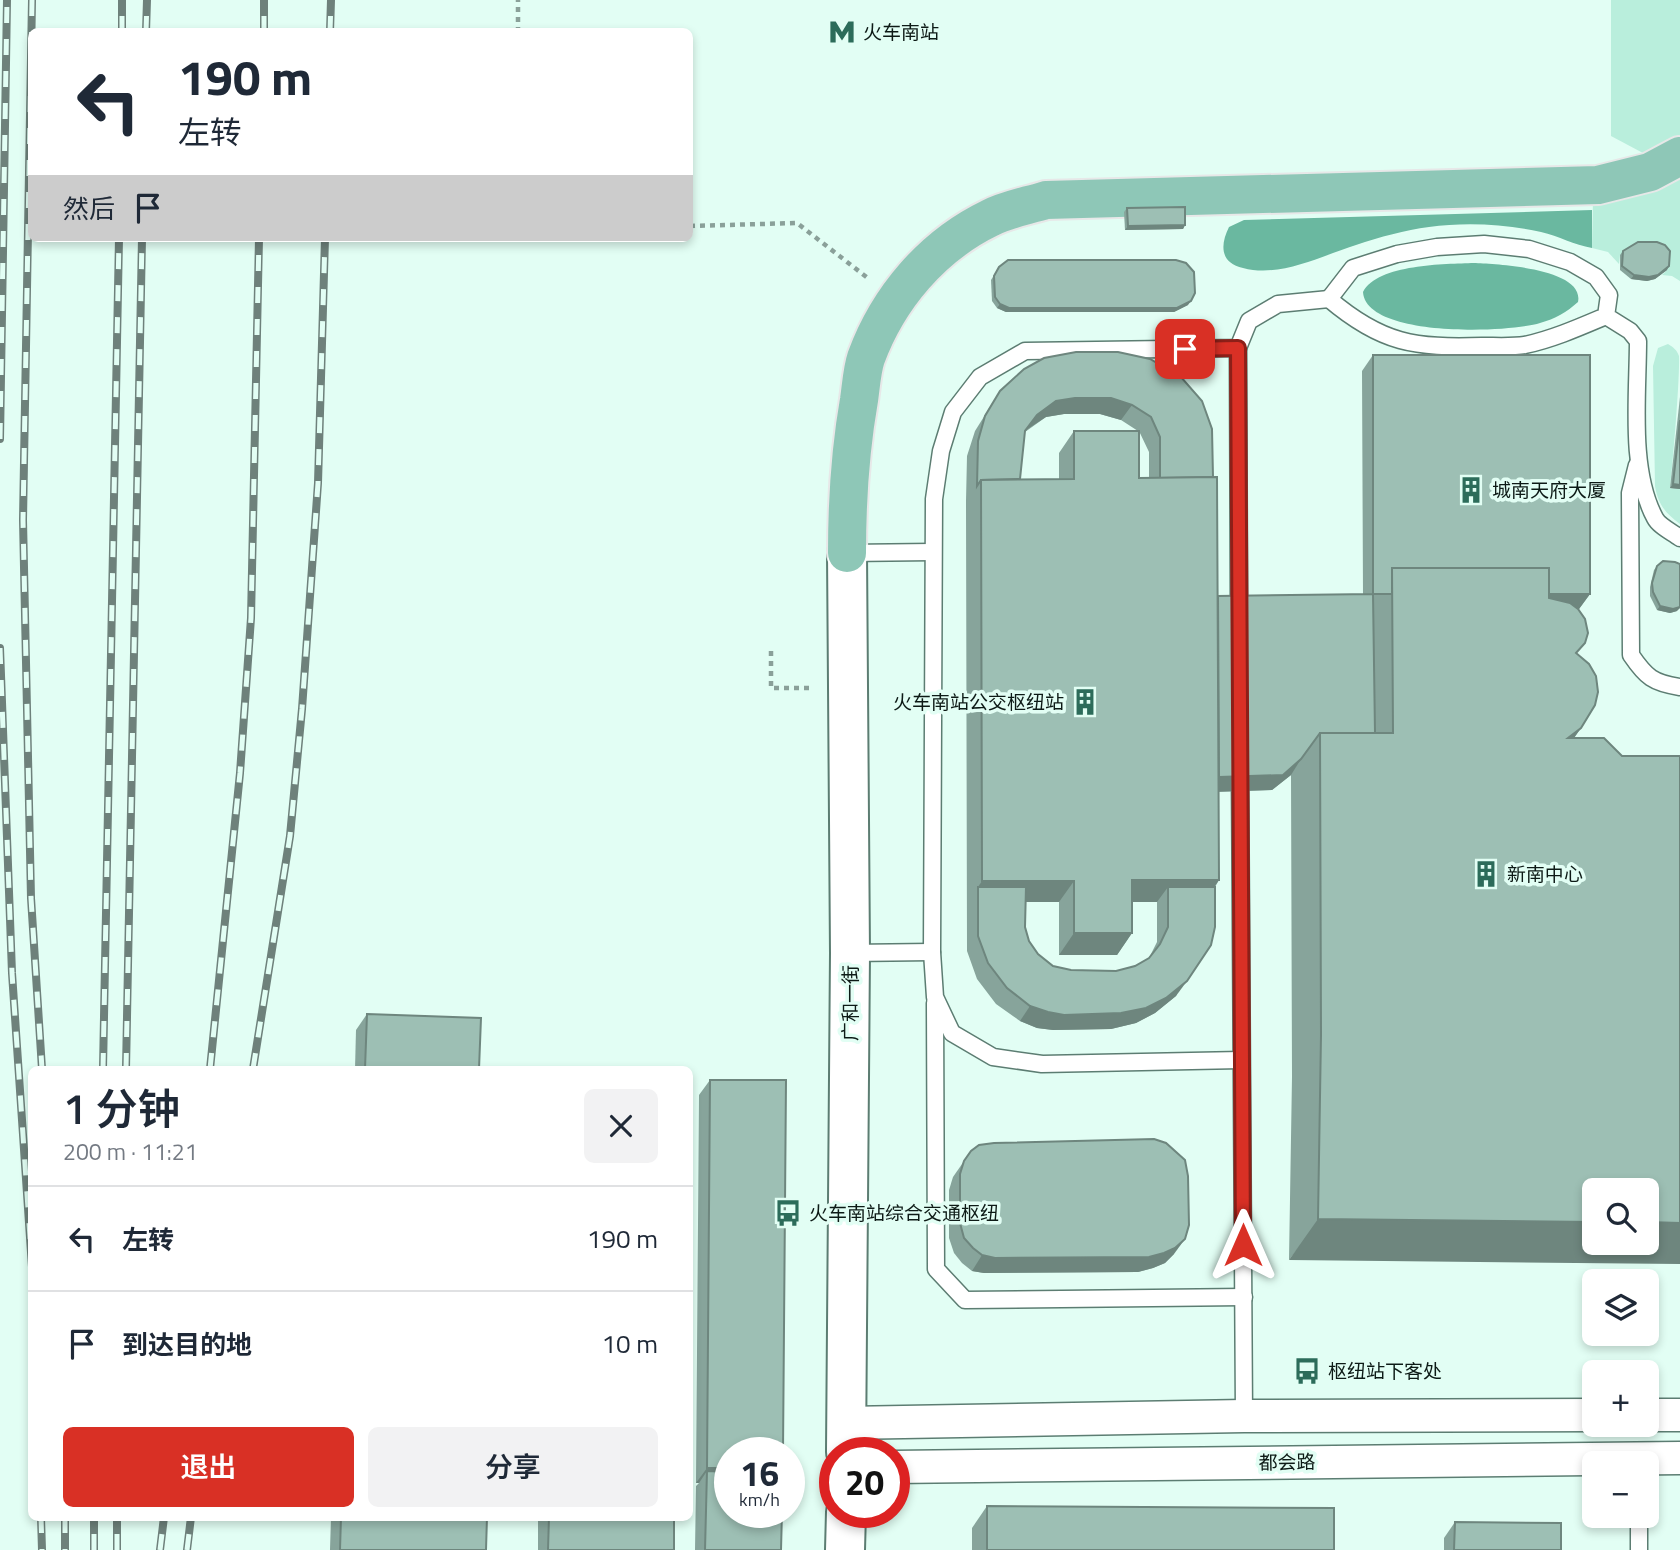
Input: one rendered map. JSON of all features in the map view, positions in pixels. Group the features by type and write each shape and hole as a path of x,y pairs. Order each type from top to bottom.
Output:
{"main road":[{"path":"847,553 847,502 852,439 866,359 895,299 912,277 952,240 991,217 1046,200 1598,185 1650,172 1680,156"}],"street":[{"name":"广和一街","path":"846,1437 850,954 847,553"},
{"path":"864,1437 1244,1416 1582,1415"},
{"path":"1659,1415 1680,1415"},
{"name":"都会路","path":"1659,1460 1680,1458"},
{"name":"都会路","path":"910,1466 1582,1461"},
{"path":"845,1550 846,1528"}],"lane":[{"path":"1329,299 1353,268 1423,249 1484,244 1529,249 1570,262 1596,277 1609,295 1606,317"},
{"path":"1239,627 1238,348 1249,321 1278,304 1329,299 1352,319 1373,332 1398,340 1440,347 1523,345 1606,317 1630,331 1638,341 1638,460 1630,493 1631,655 1644,674 1662,685 1680,687"},
{"path":"1238,348 1025,351 980,377 953,412 941,451 934,499 932,952 935,997 936,1269 965,1300 1244,1297"},
{"path":"1638,460 1656,520 1680,538"},
{"path":"847,553 933,552"},
{"path":"1240,753 1244,1416"},
{"path":"850,954 932,952"},
{"path":"935,997 952,1033 993,1057 1042,1063 1241,1059"},
{"path":"1639,1528 1639,1550"}],"path":[{"path":"518,0 518,28"},
{"path":"693,226 797,223 895,299"},
{"path":"771,651 771,688 848,688"}],"shaded area":[{"path":"1611,0 1680,0 1680,281 1672,276 1662,275 1667,270 1620,255 1619,264 1608,252 1592,248 1593,199 1673,169 1611,136"},
{"path":"1592,210 1592,248 1528,229 1471,224 1443,225 1402,232 1300,264 1271,270 1235,266 1226,258 1223,247 1229,227 1244,220"},
{"path":"1474,263 1518,267 1554,275 1568,282 1576,291 1578,302 1556,317 1540,323 1471,330 1412,325 1388,318 1370,307 1363,292 1371,283 1397,271 1430,265"},
{"path":"1668,344 1679,356 1670,488 1680,489 1680,524 1663,508 1655,486 1653,366 1658,348"}],"building":[{"path":"1185,207 1185,225 1128,226 1127,208"},
{"path":"1638,242 1665,245 1670,251 1669,266 1658,275 1649,277 1634,275 1622,266 1623,251"},
{"path":"1008,260 1176,260 1186,263 1194,272 1195,293 1191,301 1177,308 1009,308 1000,304 995,297 994,276 999,267"},
{"path":"1076,352 1118,352 1150,359 1181,377 1202,401 1212,429 1213,477 1160,478 1160,437 1151,417 1132,405 1111,398 1075,398 1056,401 1037,415 1025,431 1020,479 981,480 977,486 978,441 985,416 1000,391 1024,369 1044,358"},
{"name":"城南天府大厦","path":"1373,355 1590,355 1590,594 1549,594 1549,568 1392,568 1392,594 1373,594"},
{"path":"1680,420 1680,485 1673,484"},
{"name":"火车南站公交枢纽站","path":"1074,431 1139,431 1139,478 1217,477 1219,880 1132,880 1132,933 1074,933 1074,881 982,881 981,480 1074,479"},
{"path":"1663,561 1680,564 1680,607 1673,609 1660,606 1653,592 1652,583 1657,566"},
{"name":"新南中心","path":"1392,568 1549,568 1549,598 1570,603 1585,619 1588,633 1585,643 1576,653 1589,664 1596,676 1598,692 1595,705 1581,728 1568,738 1604,738 1622,756 1680,756 1680,1223 1659,1222 1659,1178 1582,1178 1582,1222 1318,1219 1321,1035 1320,733 1393,733"},
{"path":"1373,594 1375,733 1320,733 1301,759 1283,775 1219,777 1218,596"},
{"path":"978,887 1026,887 1025,927 1029,941 1038,954 1053,966 1071,970 1116,971 1135,966 1149,958 1168,927 1168,887 1215,887 1215,927 1211,945 1187,981 1166,998 1146,1008 1121,1013 1064,1015 1030,1006 1007,988 988,963 978,936"},
{"path":"367,1014 481,1018 479,1066 365,1066"},
{"path":"710,1080 786,1080 783,1437 714,1437 714,1468 707,1468"},
{"path":"1154,1139 1166,1143 1185,1160 1189,1225 1185,1239 1175,1248 1149,1257 995,1258 982,1255 964,1238 960,1223 960,1174 964,1161 979,1145"},
{"path":"707,1471 714,1471 714,1528 782,1528 781,1550 705,1550"},
{"path":"987,1506 1334,1508 1334,1550 987,1550"},
{"path":"341,1521 487,1521 486,1550 340,1550"},
{"path":"549,1521 674,1521 674,1550 548,1550"},
{"path":"1455,1522 1561,1523 1561,1550 1454,1550"}],"railway":[{"path":"0,439 7,0"},
{"path":"32,0 32,28"},
{"path":"122,0 122,28"},
{"path":"146,28 147,0"},
{"path":"264,0 264,28"},
{"path":"330,28 331,0"},
{"path":"28,231 23,520 31,898 42,1066"},
{"path":"103,1066 119,242"},
{"path":"126,1066 142,242"},
{"path":"210,1066 240,773 251,618 259,242"},
{"path":"253,1066 290,836 302,709 318,483 325,242"},
{"path":"0,648 12,973 28,1208"},
{"path":"41,1521 42,1550"},
{"path":"65,1521 65,1550"},
{"path":"94,1521 94,1550"},
{"path":"117,1521 117,1550"},
{"path":"160,1550 164,1521"},
{"path":"187,1550 191,1521"}],"place":[{"name":"火车南站","path":"842,32"},
{"name":"城南天府大厦","path":"1471,490"},
{"name":"火车南站公交枢纽站","path":"1085,702"},
{"name":"新南中心","path":"1486,874"},
{"name":"火车南站综合交通枢纽","path":"788,1213"},
{"name":"枢纽站下客处","path":"1307,1371"}],"route":[{"path":"1185,349 1238,348 1243,1245"}]}
